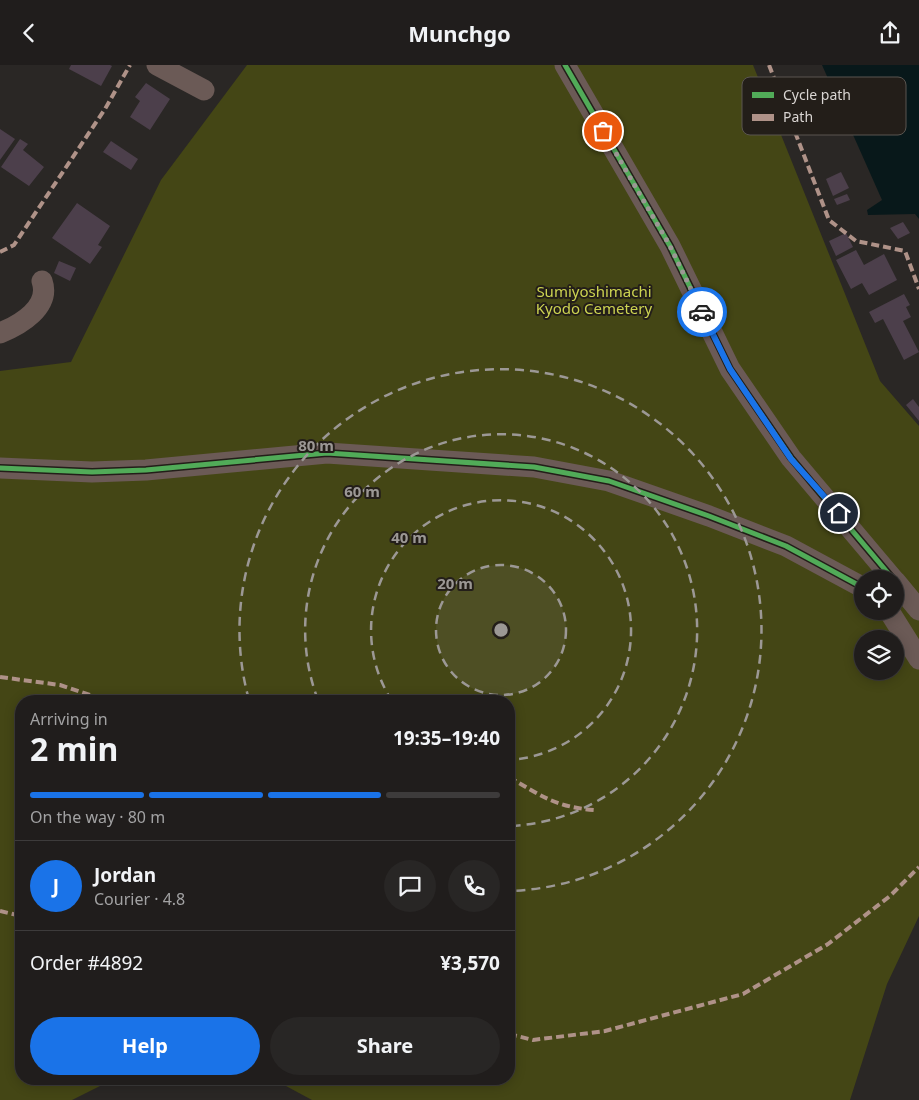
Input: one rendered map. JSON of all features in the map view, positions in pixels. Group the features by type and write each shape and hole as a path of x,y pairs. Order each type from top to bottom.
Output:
{"street":[{"path":"157,65 204,90"},
{"path":"565,65 670,246 730,369 791,459 885,570"},
{"path":"0,333 25,320 35,310 43,299 42,281"},
{"path":"0,468 92,472 327,453 534,467 609,481 709,516 786,546 854,583"},
{"path":"904,592 919,609"},
{"path":"895,620 919,659"}],"green space":[{"name":"Sumiyoshimachi Kyodo Cemetery","path":"247,65 753,65 758,77 742,77 742,135 781,135 880,381 919,426 919,916 887,984 850,1100 312,1100 284,1085 515,1085 515,695 15,695 15,1085 102,1085 72,1100 0,1100 0,371 71,362 161,180"}],"shaded area":[{"path":"822,65 919,65 919,219 915,214 868,215 867,210 882,200 853,135 906,135 906,77 827,77"}],"building":[{"path":"71,65 112,66 101,86 69,69"},
{"path":"146,83 170,99 150,130 130,117 140,101 135,97"},
{"path":"0,129 15,139 0,160"},
{"path":"20,139 28,144 23,150 44,167 29,186 1,167"},
{"path":"111,141 138,159 131,170 103,152"},
{"path":"841,172 849,188 833,196 826,179"},
{"path":"847,194 850,200 837,205 834,199"},
{"path":"77,203 110,226 98,245 102,247 90,264 52,238"},
{"path":"903,222 910,233 898,239 890,228"},
{"path":"846,233 853,247 836,256 829,241"},
{"path":"856,250 864,265 884,254 897,280 869,295 862,283 851,289 836,260"},
{"path":"59,261 76,268 70,281 54,273"},
{"path":"904,294 910,305 906,307 911,317 903,321 919,352 904,360 883,319 875,323 869,312"},
{"path":"913,399 919,407 919,421 906,405"}],"marked path":[{"path":"0,252 14,245 105,109 130,65"},
{"path":"769,65 774,77"},
{"path":"796,135 829,220 856,241 905,251 919,289"},
{"path":"0,677 60,685 90,695"},
{"path":"515,780 540,795 559,803 581,809 594,810"},
{"path":"515,1036 533,1040 605,1031 743,994 828,944 890,896 919,867"},
{"path":"0,911 15,915"}],"cycle path":[{"path":"565,65 670,246 730,369 791,458 885,570"},
{"path":"0,468 92,472 146,470 327,453 534,467 609,481 709,516 786,546 854,583"}],"way so far":[{"path":"603,131 670,246 702,312"}],"route":[{"path":"702,312 730,369 791,459 839,513"}]}
